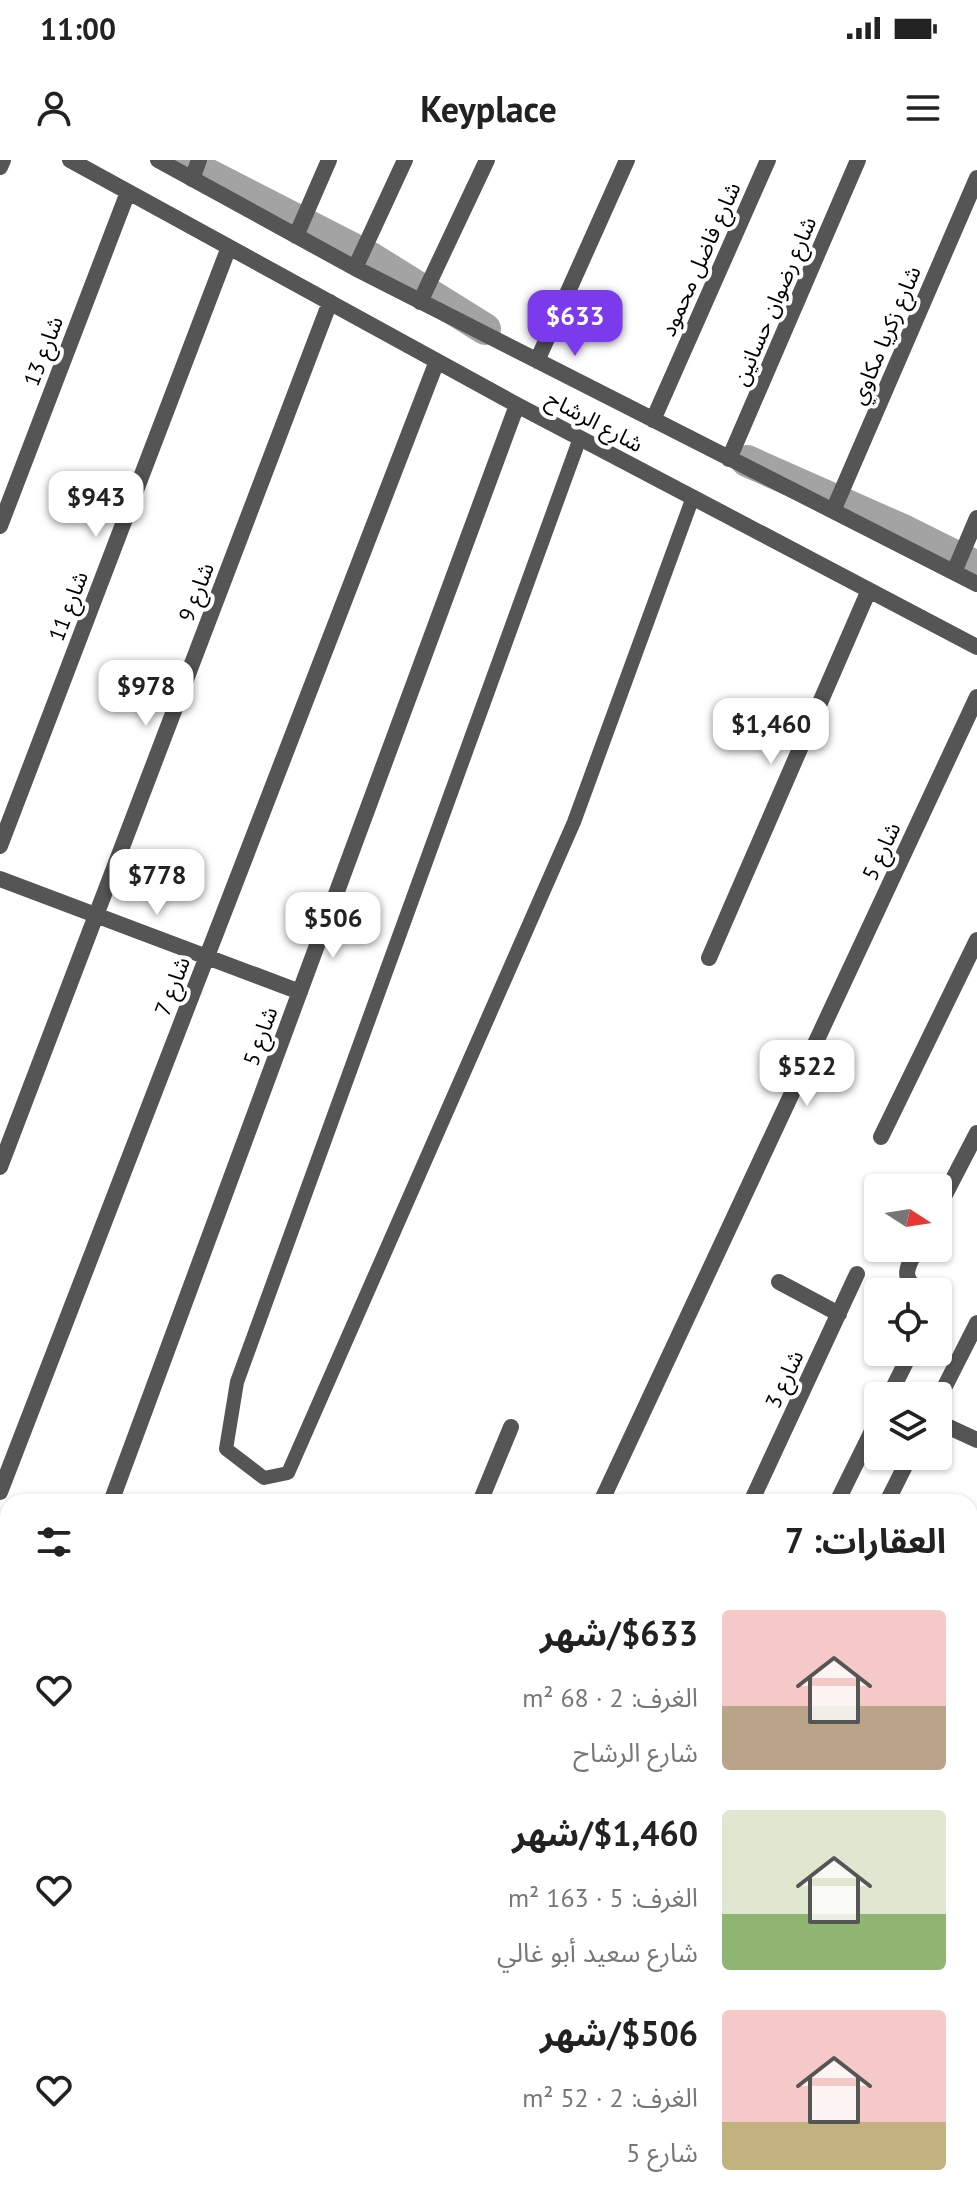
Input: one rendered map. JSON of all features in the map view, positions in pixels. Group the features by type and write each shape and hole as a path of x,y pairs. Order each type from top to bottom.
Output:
{"street":[{"path":"0,167 3,160"},
{"name":"شارع الرشاح","path":"70,160 517,405 977,647"},
{"name":"شارع الرشاح","path":"158,160 420,302 977,584"},
{"path":"192,179 199,160"},
{"path":"296,236 329,160"},
{"path":"355,268 405,160"},
{"path":"420,302 487,160"},
{"path":"537,361 627,160"},
{"name":"شارع فاضل محمود","path":"653,420 768,160"},
{"name":"شارع رضوان حسانين","path":"729,459 858,160"},
{"name":"شارع زكريا مكاوي","path":"833,511 977,178"},
{"name":"شارع 13","path":"0,526 128,192"},
{"name":"شارع 11","path":"0,846 229,247"},
{"name":"شارع 9","path":"0,1167 330,302"},
{"name":"شارع 7","path":"0,1492 437,361"},
{"name":"شارع 5","path":"114,1494 517,405"},
{"path":"954,572 977,518"},
{"path":"709,958 869,590"},
{"name":"شارع 5","path":"605,1494 977,697"},
{"path":"0,879 300,992"},
{"path":"881,1137 977,940"},
{"path":"952,1181 977,1133"},
{"name":"شارع 3","path":"755,1494 857,1274"},
{"path":"779,1282 839,1314"},
{"path":"947,1382 977,1323"},
{"path":"483,1494 511,1427"},
{"path":"952,1428 977,1440"},
{"path":"841,1494 864,1447"},
{"path":"891,1494 903,1470"}],"lane":[{"path":"580,438 237,1382 226,1449 264,1478 288,1473 562,851 693,497"}],"waterway":[{"path":"180,160 371,258 485,329"},
{"path":"747,461 905,531 977,567"}]}
